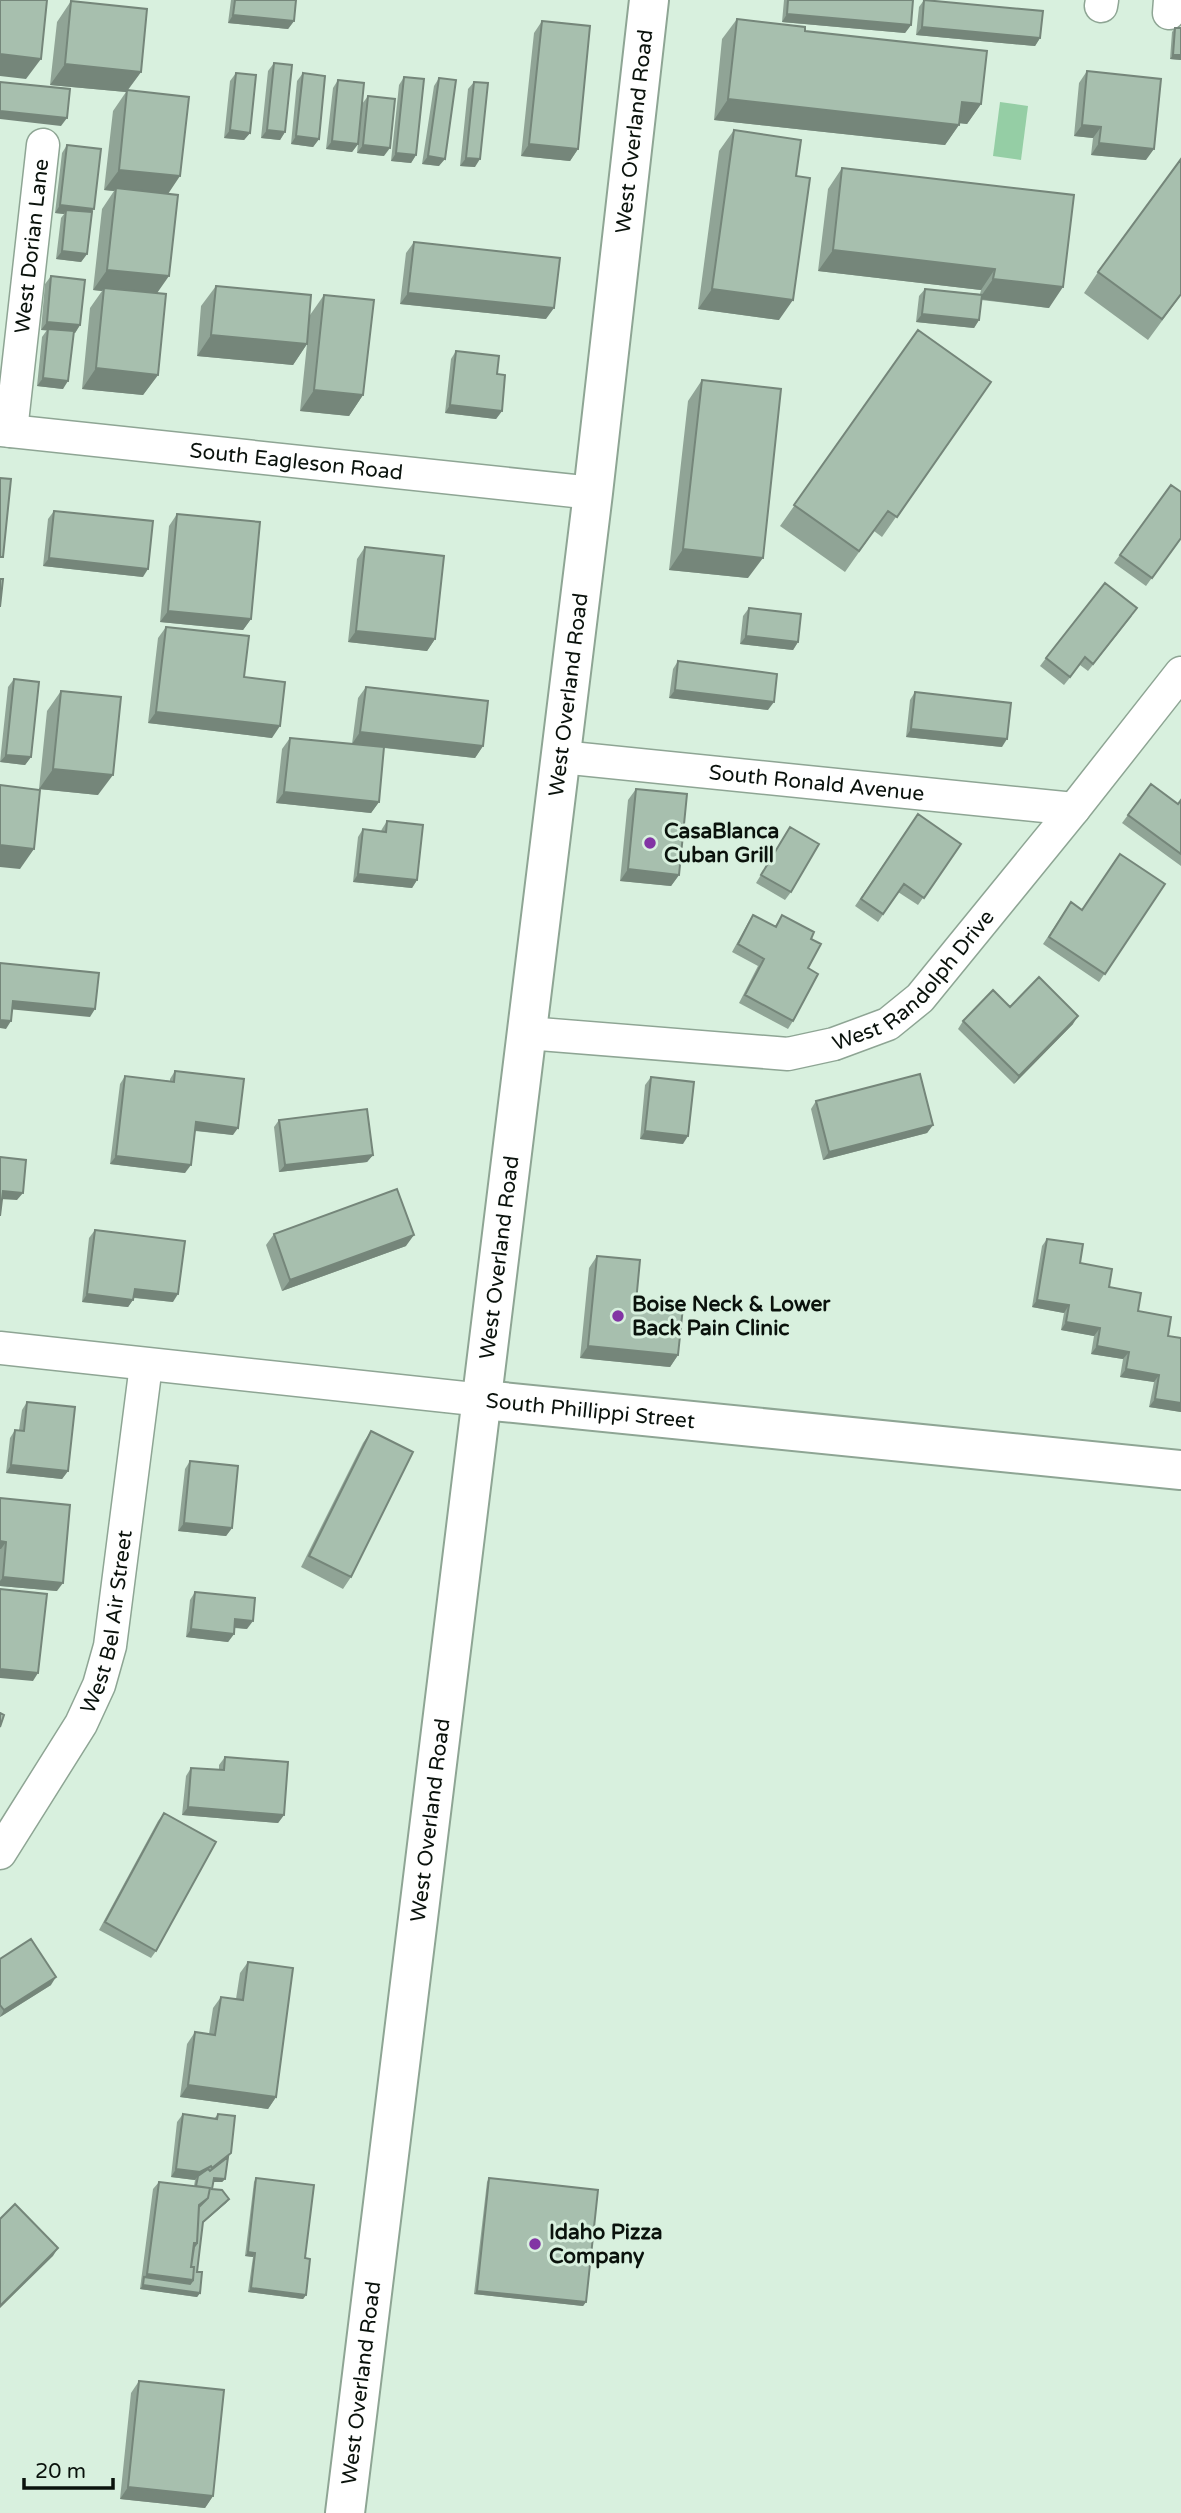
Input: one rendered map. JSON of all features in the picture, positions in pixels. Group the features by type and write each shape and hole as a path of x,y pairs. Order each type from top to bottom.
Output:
{"main road":[{"name":"West Overland Road","path":"345,2513 593,493 649,0"},
{"name":"South Phillippi Street","path":"482,1399 1181,1470"}],"street":[{"name":"West Dorian Lane","path":"5,431 43,145"},
{"name":"South Eagleson Road","path":"5,431 593,493"},
{"name":"West Randolph Drive","path":"527,1033 788,1054 834,1044 888,1024 920,998 1181,673"},
{"name":"South Ronald Avenue","path":"561,757 1074,808"},
{"name":"South Phillippi Street","path":"0,1348 482,1399"},
{"name":"West Bel Air Street","path":"0,1853 82,1724 99,1685 110,1646 146,1365"}],"shaded area":[{"path":"1000,102 1028,106 1021,160 993,156"}],"building":[{"path":"0,0 47,0 41,59 0,54"},
{"path":"235,0 296,0 294,21 233,15"},
{"path":"788,0 913,0 911,25 787,14"},
{"path":"924,0 1043,11 1040,38 922,27"},
{"path":"71,1 147,9 141,72 65,64"},
{"path":"737,19 805,27 805,31 987,51 981,104 962,102 959,125 728,99"},
{"path":"542,21 590,26 578,149 529,144"},
{"path":"1175,28 1181,28 1181,55 1173,55"},
{"path":"274,63 292,65 285,132 267,130"},
{"path":"1087,71 1161,79 1154,149 1099,143 1101,127 1082,125"},
{"path":"236,73 256,75 250,133 230,130"},
{"path":"303,73 325,76 319,139 296,136"},
{"path":"404,77 424,79 416,155 396,153"},
{"path":"439,78 456,80 445,159 428,156"},
{"path":"338,80 364,83 358,144 332,141"},
{"path":"0,82 70,89 67,118 0,111"},
{"path":"474,82 488,83 480,159 466,158"},
{"path":"127,90 189,97 180,176 119,170"},
{"path":"368,96 395,99 390,148 363,145"},
{"path":"734,130 801,140 796,176 810,178 793,300 712,289"},
{"path":"67,145 101,149 94,209 60,205"},
{"path":"1181,159 1181,294 1162,319 1098,272"},
{"path":"842,168 1074,195 1063,287 993,279 995,269 833,250"},
{"path":"116,188 178,195 169,276 107,270"},
{"path":"66,210 92,212 87,254 62,251"},
{"path":"414,242 560,258 554,308 408,293"},
{"path":"51,276 85,280 80,325 47,322"},
{"path":"216,286 311,295 307,344 211,335"},
{"path":"104,288 166,294 158,375 96,368"},
{"path":"925,289 982,295 979,320 922,314"},
{"path":"324,295 374,300 363,395 314,390"},
{"path":"48,329 74,331 68,381 43,378"},
{"path":"918,330 991,382 897,517 888,511 859,551 794,505"},
{"path":"456,351 499,356 497,374 505,375 502,411 450,405"},
{"path":"702,380 781,389 763,558 683,549"},
{"path":"0,478 11,479 3,557 0,557"},
{"path":"1171,485 1181,492 1181,538 1152,578 1120,555"},
{"path":"54,511 153,521 148,569 49,558"},
{"path":"177,514 260,522 251,619 168,611"},
{"path":"365,547 444,556 435,639 356,631"},
{"path":"0,579 3,579 0,607"},
{"path":"1105,583 1137,608 1093,664 1085,657 1070,677 1046,658"},
{"path":"749,608 801,614 798,642 746,636"},
{"path":"166,627 249,636 244,677 285,682 280,726 156,712"},
{"path":"678,661 777,674 774,702 675,690"},
{"path":"14,679 39,682 31,757 6,755"},
{"path":"366,687 488,701 483,746 360,732"},
{"path":"61,691 121,697 113,775 53,769"},
{"path":"915,692 1011,703 1007,739 911,729"},
{"path":"290,738 384,747 379,802 284,792"},
{"path":"1151,784 1178,804 1181,800 1181,854 1128,815"},
{"path":"0,785 40,790 34,849 0,845"},
{"name":"CasaBlanca Cuban Grill","path":"636,789 687,794 679,875 628,869"},
{"path":"918,814 961,844 924,898 904,884 883,914 861,899"},
{"path":"387,821 423,825 417,880 358,874 363,829 386,832"},
{"path":"790,827 819,844 791,892 761,875"},
{"path":"1120,854 1165,884 1105,974 1049,937 1071,902 1082,910"},
{"path":"753,915 776,927 782,915 814,932 811,939 821,944 808,968 818,974 793,1021 745,995 764,959 738,944"},
{"path":"0,963 99,973 95,1009 13,1001 11,1021 0,1020"},
{"path":"1039,977 1078,1016 1019,1076 963,1021 993,990 1010,1007"},
{"path":"175,1071 244,1079 238,1128 196,1122 191,1165 116,1156 125,1076 174,1082"},
{"path":"920,1074 933,1125 829,1152 816,1101"},
{"path":"651,1077 694,1082 688,1136 645,1131"},
{"path":"367,1109 373,1155 285,1165 279,1120"},
{"path":"0,1157 26,1160 23,1193 3,1191 0,1216"},
{"path":"397,1189 414,1235 290,1280 274,1234"},
{"path":"95,1230 185,1241 178,1294 135,1289 133,1300 87,1294"},
{"path":"1047,1239 1083,1244 1080,1263 1112,1269 1109,1287 1141,1293 1138,1311 1171,1317 1168,1336 1181,1338 1181,1403 1155,1399 1159,1375 1126,1369 1129,1352 1097,1346 1100,1328 1066,1322 1069,1305 1037,1300"},
{"name":"Boise Neck & Lower Back Pain Clinic","path":"597,1256 640,1260 636,1302 683,1307 678,1355 588,1346"},
{"path":"27,1402 75,1407 68,1471 11,1465 15,1430 24,1431"},
{"path":"371,1431 413,1452 351,1577 309,1556"},
{"path":"190,1461 238,1466 232,1528 184,1523"},
{"path":"0,1498 70,1505 63,1583 3,1577 6,1542 0,1541"},
{"path":"0,1589 47,1594 38,1673 0,1669"},
{"path":"195,1592 255,1598 253,1621 235,1619 234,1634 191,1629"},
{"path":"225,1757 288,1762 284,1815 188,1807 191,1768 224,1770"},
{"path":"164,1813 216,1842 156,1951 105,1922"},
{"path":"31,1939 56,1977 4,2010 0,2005 0,1959"},
{"path":"248,1962 293,1968 276,2097 188,2085 195,2032 215,2035 221,1997 243,2000"},
{"path":"183,2114 217,2119 218,2114 235,2116 231,2153 212,2168 211,2166 200,2172 176,2169"},
{"path":"228,2157 225,2179 214,2178 212,2189 222,2190 229,2199 203,2222 197,2272 202,2272 200,2293 143,2285 144,2277 190,2284 193,2280 194,2267 191,2267 197,2243 199,2207 208,2198 210,2188 196,2186 198,2176 208,2169 210,2171"},
{"path":"256,2178 314,2185 305,2258 310,2259 306,2295 251,2288 255,2253 248,2252"},
{"name":"Idaho Pizza Company","path":"489,2178 598,2190 586,2302 477,2291"},
{"path":"159,2182 210,2188 208,2198 199,2205 197,2243 194,2243 191,2267 194,2267 193,2280 147,2274"},
{"path":"15,2204 58,2248 0,2306 0,2219"},
{"path":"139,2381 224,2390 213,2496 128,2487"}],"place":[{"name":"CasaBlanca Cuban Grill","path":"650,843"},
{"name":"Boise Neck & Lower Back Pain Clinic","path":"618,1316"},
{"name":"Idaho Pizza Company","path":"535,2244"}]}
